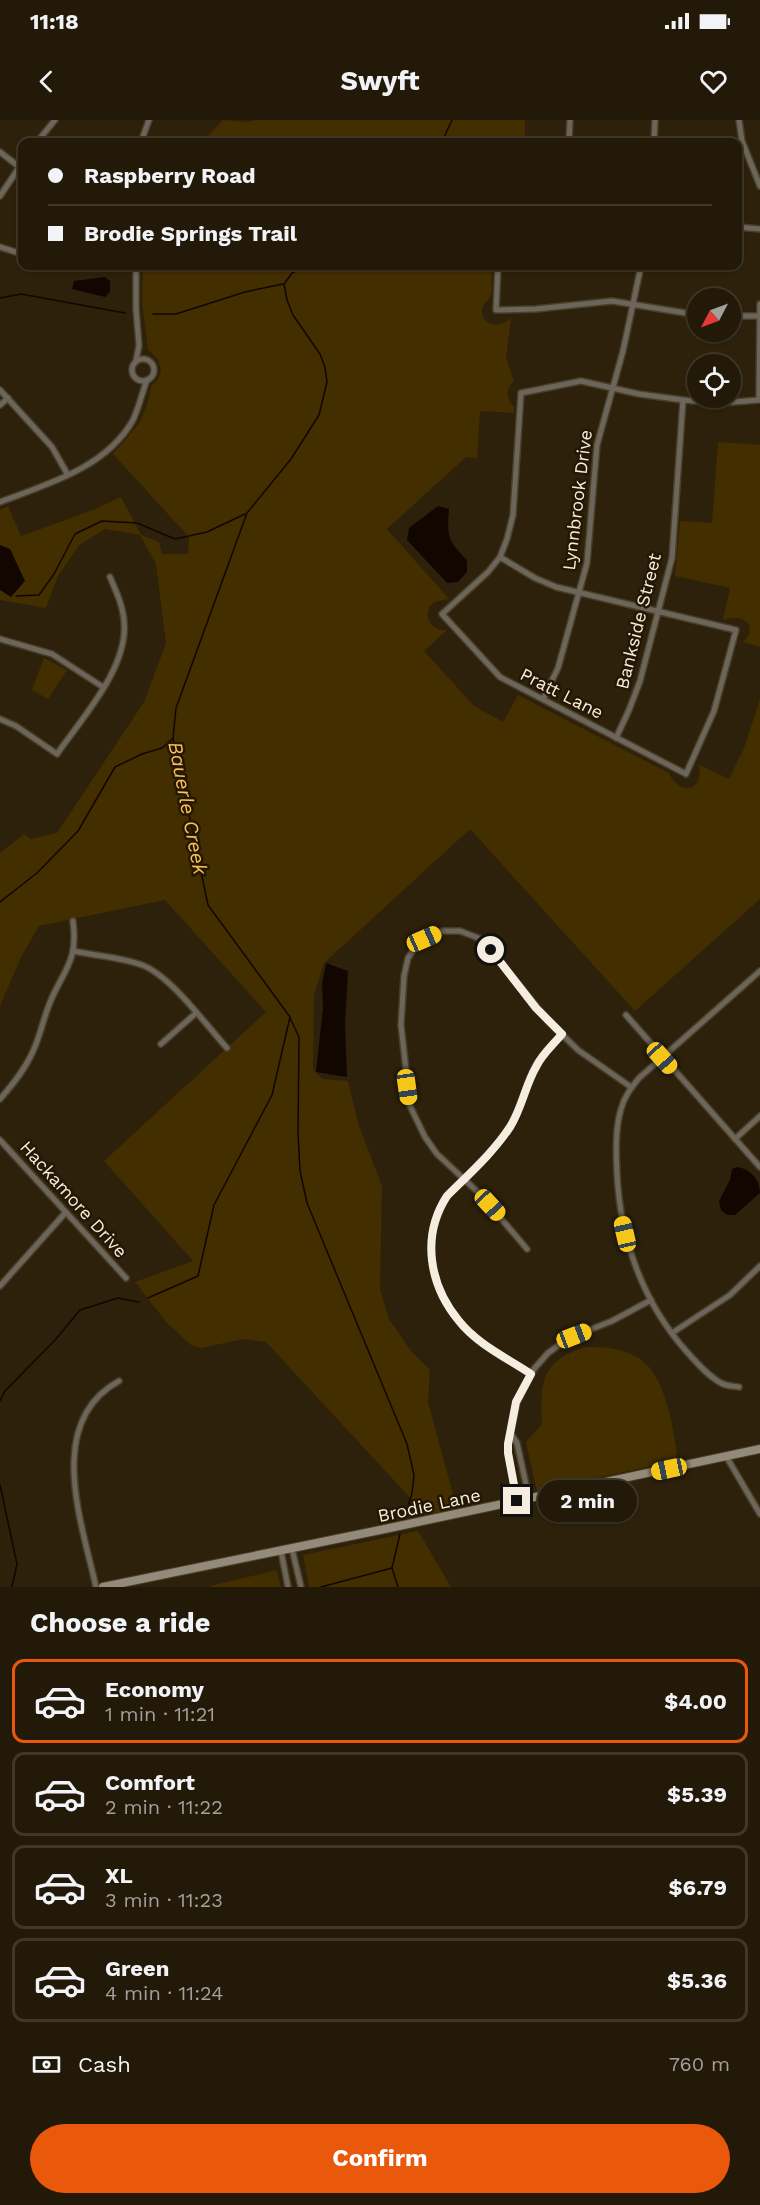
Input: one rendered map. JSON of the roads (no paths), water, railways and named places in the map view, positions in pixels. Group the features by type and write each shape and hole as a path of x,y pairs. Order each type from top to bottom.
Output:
{"main road":[{"name":"Brodie Lane","path":"103,1587 760,1449"}],"street":[{"path":"41,138 55,120"},
{"path":"142,138 149,120"},
{"path":"569,138 570,120"},
{"path":"654,138 655,120"},
{"path":"739,120 742,138"},
{"path":"742,141 760,186"},
{"path":"0,152 18,165"},
{"path":"0,196 18,171"},
{"path":"742,227 760,229"},
{"path":"0,247 18,253"},
{"path":"0,502 87,465 121,435 134,417 147,381 154,372 152,364 147,360 140,345 136,309 136,270"},
{"path":"498,270 496,310 536,309 605,301 687,313"},
{"name":"Lynnbrook Drive","path":"543,699 558,668 588,554 597,445 634,305 640,270"},
{"path":"658,612 543,582 500,557 511,530 513,515 521,393 575,381 587,381 612,388 682,400 721,403 759,400 760,304"},
{"path":"741,316 760,316"},
{"path":"140,345 131,370 142,397"},
{"path":"136,361 147,360"},
{"path":"137,380 147,381"},
{"path":"0,390 52,447 68,475"},
{"path":"0,405 8,398"},
{"name":"Bankside Street","path":"616,738 637,691 672,558 682,400"},
{"name":"Pratt Lane","path":"500,557 482,579 442,614 495,674 686,774 714,711 736,630 658,612"},
{"path":"0,719 16,726 57,754 115,669 122,651 124,636 122,609 110,577"},
{"path":"0,639 52,654 103,687"},
{"path":"0,1099 21,1074 32,1055 48,1009 64,977 74,951 73,921"},
{"path":"527,1249 500,1215 437,1154 425,1137 410,1106 401,1025 404,976 408,958 424,939 443,930 460,931 481,939 536,1008 562,1034 594,1062 632,1087"},
{"path":"74,951 139,964 148,968 167,981 227,1048"},
{"path":"739,1388 722,1384 693,1359 672,1333 651,1300 630,1250 618,1198 617,1135 621,1110 639,1078 760,971"},
{"path":"161,1044 196,1013"},
{"path":"626,1015 760,1167"},
{"path":"531,1374 478,1339 459,1322 444,1299 435,1274 430,1242 436,1215 447,1196 496,1145 510,1126 524,1100 541,1057 562,1034"},
{"path":"735,1139 760,1116"},
{"name":"Hackamore Drive","path":"0,1140 126,1278"},
{"path":"0,1286 66,1212"},
{"path":"672,1333 730,1295 760,1266"},
{"path":"517,1501 508,1453 516,1402 531,1374 548,1353 559,1344 612,1321 651,1300"},
{"path":"96,1587 73,1483 73,1459 76,1440 83,1420 102,1393 119,1381"},
{"path":"511,1434 517,1443 530,1498"},
{"path":"726,1456 760,1514"},
{"path":"292,1549 301,1587"},
{"path":"281,1551 288,1587"}],"waterway":[{"name":"Bauerle Creek","path":"444,138 452,120"},
{"name":"Bauerle Creek","path":"148,1298 198,1276 214,1205 272,1095 290,1017 208,905 173,738 176,708 247,513 291,459 319,415 327,382 325,367 320,354 293,315 284,284 292,273 298,270"},
{"path":"153,314 176,314 245,292 283,284"},
{"path":"0,298 21,294 125,313"},
{"path":"16,596 39,595 54,574 75,534 102,521 137,523 175,539 207,532 245,514"},
{"path":"0,902 37,873 78,831 115,767 142,754 162,748 172,739"},
{"path":"290,1018 299,1037 298,1133 300,1171 307,1203 407,1444 414,1475 412,1493 404,1520"},
{"name":"Bauerle Creek","path":"0,1401 5,1391 56,1339 80,1310 118,1298 139,1302"},
{"path":"0,1485 17,1564 12,1587"},
{"path":"321,1587 392,1568 400,1534"},
{"path":"392,1568 398,1587"}]}
